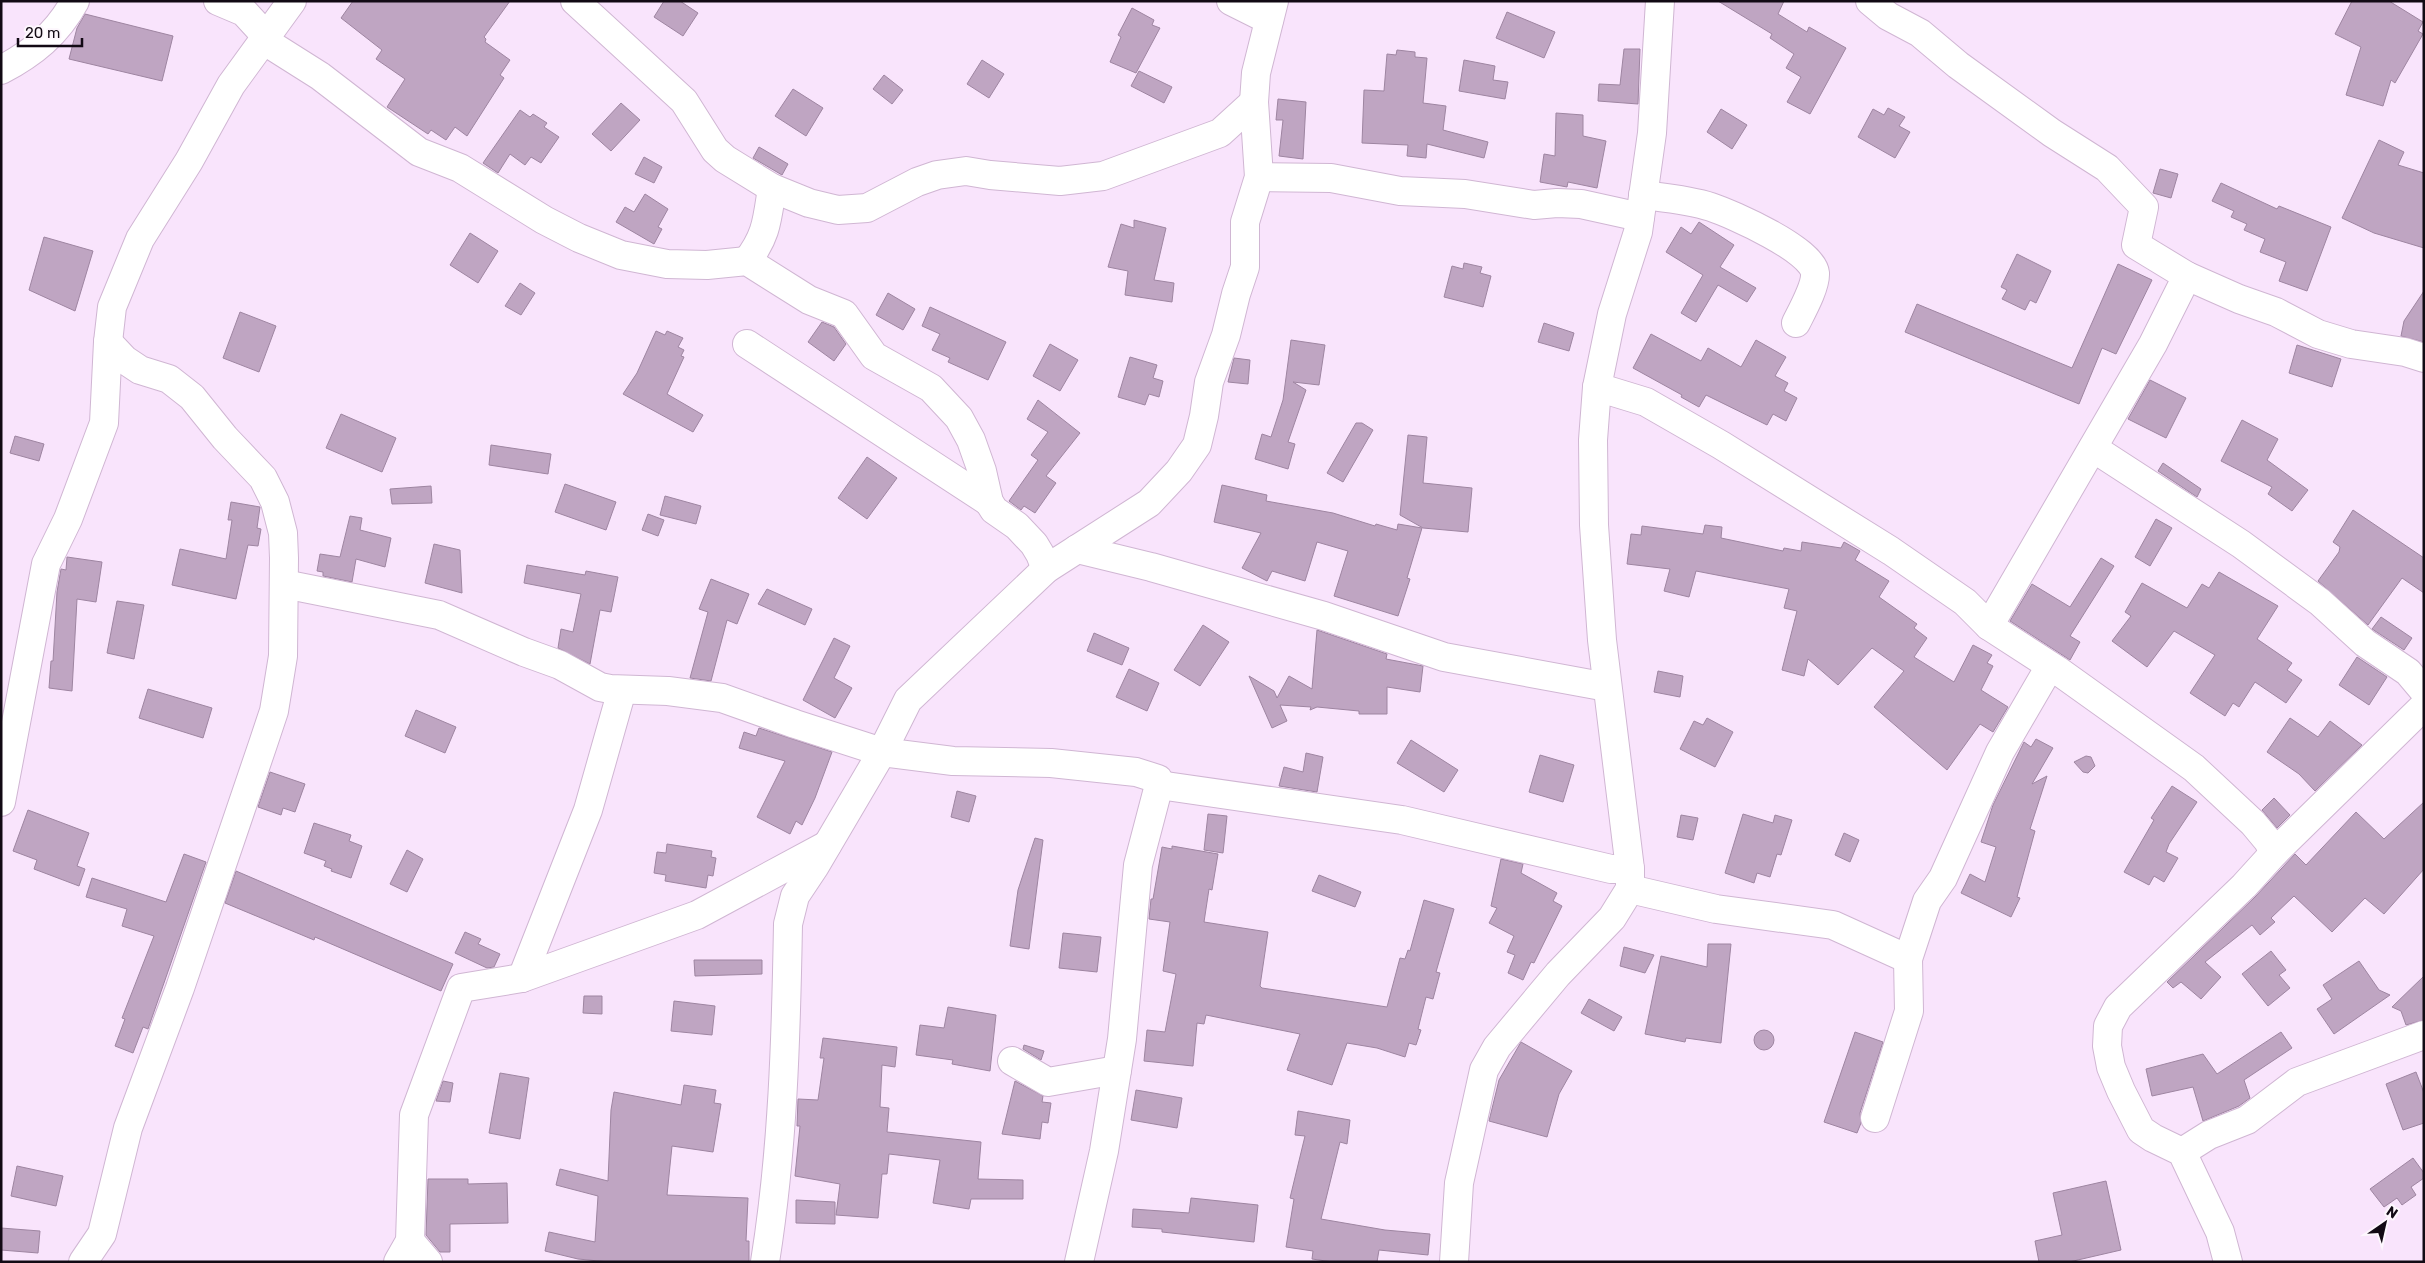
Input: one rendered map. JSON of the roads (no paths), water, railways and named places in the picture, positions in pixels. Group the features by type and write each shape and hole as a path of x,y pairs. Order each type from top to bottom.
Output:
{"street":[{"path":"1,70 36,48 64,21 75,1"},
{"path":"218,1 244,12 265,38 320,76 419,152 460,168 544,220 579,238 621,254 667,264 707,265 747,262 810,300 844,314 874,356 931,388 959,418 971,440 982,471 989,502 994,510 1018,526 1034,544 1046,569"},
{"path":"575,1 684,101 715,150 724,159 772,188 809,204 838,210 867,208 917,182 937,175 966,171 990,175 1060,180 1103,176 1220,133 1254,102"},
{"path":"765,1262 774,1206 782,1120 788,924 795,896 828,845 882,752 908,700 1046,569 1149,503 1180,471 1197,446 1209,382 1226,335 1236,294 1246,267 1245,222 1258,165 1254,102 1256,72 1271,11 1231,1"},
{"path":"1454,1262 1459,1183 1484,1070 1497,1047 1558,974 1612,918 1630,879 1607,687 1594,525 1593,440 1597,387 1612,314 1631,259 1641,206 1652,133 1660,1"},
{"path":"1870,1 1888,16 1920,33 1958,64 2052,133 2108,168 2144,207 2136,245 2187,276 2239,299 2276,312 2318,334 2351,344 2405,352 2424,358"},
{"path":"244,12 289,5"},
{"path":"1,802 46,564 68,519 104,423 108,342 112,307 140,239 189,161 231,85 289,5"},
{"path":"1220,133 1258,165 1400,191 1465,194 1534,205 1641,206 1692,202 1732,214 1785,242 1813,266 1816,275 1796,323"},
{"path":"747,262 759,246 765,232 772,188"},
{"path":"1989,626 2153,344 2187,276"},
{"path":"82,1262 102,1234 128,1128 180,988 274,711 283,656 283,533 275,502 263,478 225,438 192,397 177,384 140,370 125,360 108,342"},
{"path":"747,344 989,502"},
{"path":"1597,387 1646,402 1721,445 1891,551 1965,602 1989,626 2050,666 2194,768 2253,822 2268,841 2274,854"},
{"path":"2093,448 2241,544 2320,602 2365,643 2408,672 2424,691"},
{"path":"1077,549 1152,567 1324,616 1444,657 1607,687"},
{"path":"284,584 439,615 524,652 560,665 600,687 622,690 668,691 722,698 882,752 953,762 1050,762 1136,772 1158,779 1159,785 1138,865 1117,1070 1104,1151 1079,1262"},
{"path":"1876,1118 1909,1011 1908,959 1927,901 1943,878 2000,752 2050,666"},
{"path":"522,978 588,810 622,690"},
{"path":"2228,1262 2220,1232 2182,1152 2141,1130 2133,1116 2111,1067 2107,1046 2108,1026 2118,1007 2244,886 2424,706"},
{"path":"1159,785 1402,820 1611,869 1630,879 1716,909 1833,925 1908,959"},
{"path":"428,1262 404,1251 414,1115 460,988 522,978 698,915 828,845"},
{"path":"2182,1152 2209,1135 2246,1120 2297,1082 2424,1035"},
{"path":"1012,1061 1048,1082 1117,1070"}]}
